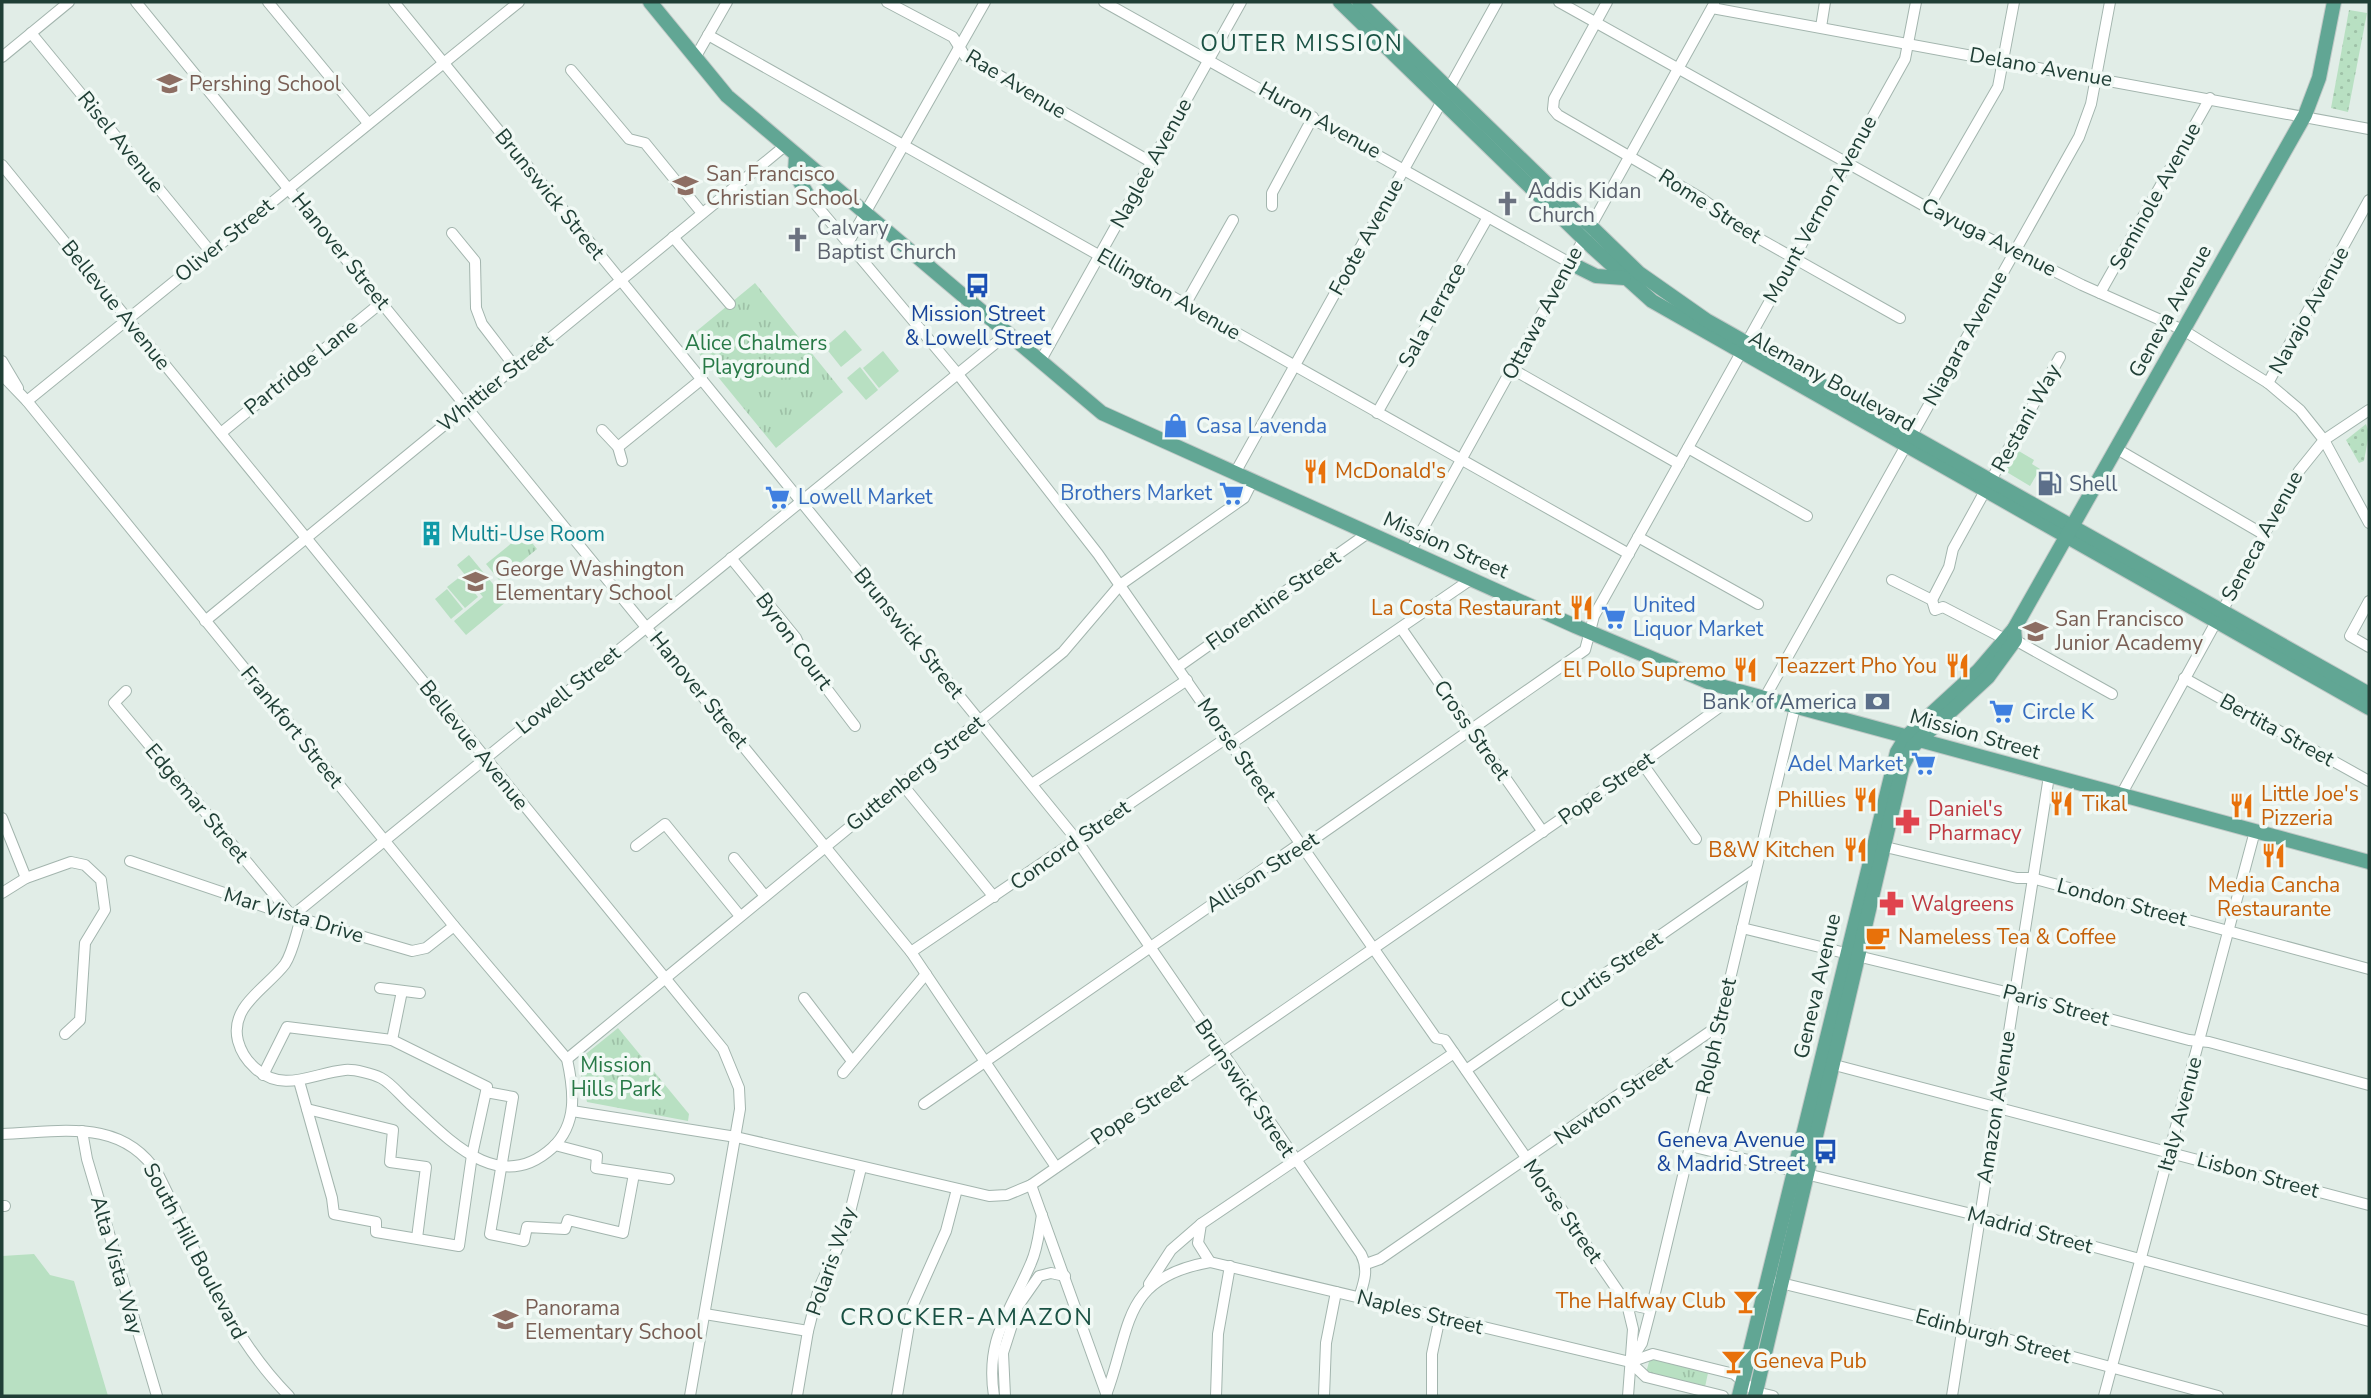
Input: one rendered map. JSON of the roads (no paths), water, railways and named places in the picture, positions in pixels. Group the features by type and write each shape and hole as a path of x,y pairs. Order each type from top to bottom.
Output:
{"main road":[{"name":"Mission Street","path":"650,2 726,96 1102,413 1470,580 1730,689 2369,862"},
{"name":"Alemany Boulevard","path":"1340,2 1446,96 1586,232 1659,289 1742,348"},
{"name":"Alemany Boulevard","path":"1359,2 1446,96"},
{"name":"Geneva Avenue","path":"1752,1395 1774,1282 1878,846 1912,738 2011,636 2305,115 2319,78 2333,2"},
{"path":"791,150 795,173 807,194"},
{"name":"Alemany Boulevard","path":"1586,232 1624,278 1652,301 1742,348 2218,616 2369,708"},
{"path":"1570,263 1596,276 1624,278"},
{"name":"Alemany Boulevard","path":"2218,616 2369,694"},
{"name":"Geneva Avenue","path":"1739,1396 1774,1282"}],"street":[{"path":"2,57 69,2"},
{"name":"Hanover Street","path":"136,2 911,952 1056,1167"},
{"path":"268,2 368,123"},
{"name":"Brunswick Street","path":"394,2 1076,839 1366,1264"},
{"name":"Oliver Street","path":"24,397 127,319 519,2"},
{"path":"695,58 727,2"},
{"name":"Rae Avenue","path":"887,2 953,37 965,57 1151,162"},
{"path":"849,243 985,2"},
{"name":"Huron Avenue","path":"1104,2 1404,167 1570,263"},
{"name":"Naglee Avenue","path":"1041,360 1241,2"},
{"name":"Foote Avenue","path":"1234,473 1497,2"},
{"name":"Cayuga Avenue","path":"1559,2 1928,208 2100,293 2183,330 2268,383 2300,410 2324,440 2369,523"},
{"name":"Rome Street","path":"1606,2 1554,99 1553,109 1700,198 1751,234 1900,318"},
{"path":"1821,27 1825,2"},
{"name":"Mount Vernon Avenue","path":"1590,632 1594,616 1905,59 1916,2"},
{"path":"1928,208 1998,87 2014,2"},
{"name":"Niagara Avenue","path":"1764,698 2079,137 2097,78 2110,2"},
{"name":"Delano Avenue","path":"1714,5 2369,129"},
{"name":"Ottawa Avenue","path":"1409,552 1714,5"},
{"name":"Risel Avenue","path":"31,33 210,251"},
{"name":"Ellington Avenue","path":"708,35 1629,554"},
{"path":"571,70 629,139 645,143 702,214"},
{"name":"Seminole Avenue","path":"2100,293 2210,98"},
{"path":"1272,206 1272,193 1313,117"},
{"name":"Whittier Street","path":"205,621 673,237 791,150"},
{"name":"Bellevue Avenue","path":"2,165 723,1049 733,1069 740,1109 690,1396"},
{"name":"Morse Street","path":"807,194 1027,460 1120,585 1436,1038 1445,1040 1627,1304"},
{"name":"Navajo Avenue","path":"2268,383 2369,200"},
{"name":"Sala Terrace","path":"1377,414 1488,217"},
{"path":"1186,303 1233,220"},
{"path":"452,233 475,261 476,308 482,324 515,367"},
{"path":"673,237 730,304"},
{"name":"Partridge Lane","path":"221,433 382,302"},
{"name":"Lowell Street","path":"296,918 384,840 1008,333"},
{"name":"Restani Way","path":"1932,600 1949,567 1953,549 2060,356"},
{"name":"Frankfort Street","path":"2,361 24,397"},
{"path":"1512,369 1679,464"},
{"name":"Frankfort Street","path":"2,376 24,397 454,926 567,1059"},
{"path":"618,447 702,379"},
{"name":"Seneca Avenue","path":"2121,795 2299,471 2324,440 2369,410"},
{"path":"602,430 618,447 622,461"},
{"path":"1688,448 1807,516"},
{"path":"2117,449 2263,534"},
{"name":"Guttenberg Street","path":"567,1059 1063,652 1120,585 1244,498 1253,480"},
{"name":"Florentine Street","path":"1178,667 1368,533"},
{"path":"1638,537 1758,604"},
{"name":"Byron Court","path":"731,558 796,638 807,664 855,726"},
{"name":"Concord Street","path":"911,952 1076,839 1401,628 1470,580"},
{"path":"1892,580 1932,600 1936,610 1943,607 2011,636 2112,694"},
{"path":"2369,601 2350,636 2369,647"},
{"name":"Cross Street","path":"1401,628 1543,832"},
{"name":"Allison Street","path":"924,1104 978,1067 984,1059 1295,848 1304,846 1585,650 1590,632"},
{"name":"Bertita Street","path":"2185,678 2369,782"},
{"path":"1032,784 1187,680"},
{"name":"Pope Street","path":"572,1111 736,1137 989,1196 1007,1195 1031,1185 1642,763 1724,704 1730,689"},
{"name":"Edgemar Street","path":"127,691 114,702 296,918"},
{"name":"Rolph Street","path":"1630,1362 1642,1343 1795,707"},
{"path":"1642,763 1696,839"},
{"name":"Amazon Avenue","path":"1952,1396 2049,776"},
{"path":"902,784 994,897"},
{"path":"2,818 26,878"},
{"path":"636,846 665,824 740,916"},
{"name":"Italy Avenue","path":"2104,1396 2255,831"},
{"path":"2,843 13,840"},
{"name":"London Street","path":"1878,846 2017,878 2032,878 2369,969"},
{"path":"734,858 765,896"},
{"name":"Mar Vista Drive","path":"130,861 296,918 412,951 426,948 454,926"},
{"path":"2,893 26,878 60,863 79,862 96,874 104,886 103,917 92,929 85,943 80,1020 65,1034"},
{"name":"Curtis Street","path":"1466,1070 1756,869"},
{"path":"296,918 287,961 270,983 249,1000 238,1017 237,1040 247,1060 263,1075 279,1082 299,1081 348,1069 382,1078 426,1119 472,1155 500,1169 525,1166 555,1145 565,1131 572,1111 573,1087 567,1059"},
{"name":"Paris Street","path":"1742,928 2014,994 2199,1043 2209,1042 2369,1085"},
{"path":"843,1073 926,974"},
{"path":"380,988 420,993"},
{"path":"392,1040 401,991"},
{"path":"804,998 852,1061"},
{"path":"263,1075 287,1027 392,1040 487,1087 472,1155 459,1246 376,1232 376,1222 334,1214 332,1198 299,1081"},
{"name":"Newton Street","path":"1366,1264 1380,1259 1718,1027"},
{"path":"1107,1396 1122,1339 1135,1304 1171,1250 1201,1224 1454,1053"},
{"name":"Lisbon Street","path":"1826,1063 1997,1105 2369,1205"},
{"path":"486,1092 513,1097 490,1234 524,1241 527,1227 565,1228 568,1220 623,1233 634,1174"},
{"path":"307,1109 393,1130 390,1162 426,1167 418,1238"},
{"name":"Alta Vista Way","path":"82,1131 102,1210 157,1396"},
{"name":"South Hill Boulevard","path":"2,1133 99,1132 132,1145 152,1165 241,1340 267,1374 289,1396"},
{"path":"555,1145 597,1156 596,1168 669,1180"},
{"name":"Madrid Street","path":"1690,1146 1980,1216 2369,1321"},
{"name":"Polaris Way","path":"797,1396 808,1331 819,1288 845,1232 860,1168"},
{"path":"1031,1185 1107,1396"},
{"path":"897,1396 912,1307 946,1231 957,1189"},
{"path":"994,1396 992,1352 1000,1324 1031,1264 1042,1213"},
{"path":"1146,1289 1179,1270 1210,1262 1198,1243 1201,1224"},
{"name":"Naples Street","path":"1210,1262 1630,1362 1646,1377 1723,1396"},
{"path":"1359,1298 1366,1264"},
{"path":"1216,1396 1218,1334 1230,1266"},
{"path":"1005,1396 1003,1353 1018,1306 1039,1276 1051,1273 1065,1276"},
{"name":"Edinburgh Street","path":"1774,1282 1962,1327 2218,1396"},
{"path":"1324,1396 1326,1343 1336,1292"},
{"path":"1627,1304 1650,1309"},
{"name":"Rolph Street","path":"1627,1304 1633,1329 1628,1396"},
{"path":"705,1314 808,1331"},
{"path":"1432,1396 1432,1354 1440,1317"},
{"name":"Naples Street","path":"1630,1362 1653,1354 1734,1374 1743,1379 1752,1395"},
{"path":"1752,1395 1773,1396"}],"place":[{"name":"Pershing School","path":"169,84"},
{"name":"San Francisco Christian School","path":"686,186"},
{"name":"Addis Kidan Church","path":"1508,203"},
{"name":"Calvary Baptist Church","path":"797,240"},
{"name":"Mission Street & Lowell Street","path":"978,285"},
{"name":"Casa Lavenda","path":"1176,426"},
{"name":"McDonald's","path":"1315,471"},
{"name":"Shell","path":"2049,484"},
{"name":"Brothers Market","path":"1232,493"},
{"name":"Lowell Market","path":"778,497"},
{"name":"Multi-Use Room","path":"431,534"},
{"name":"George Washington Elementary School","path":"475,581"},
{"name":"La Costa Restaurant","path":"1581,608"},
{"name":"United Liquor Market","path":"1613,617"},
{"name":"San Francisco Junior Academy","path":"2035,631"},
{"name":"Teazzert Pho You","path":"1957,666"},
{"name":"El Pollo Supremo","path":"1746,670"},
{"name":"Bank of America","path":"1877,702"},
{"name":"Circle K","path":"2002,712"},
{"name":"Adel Market","path":"1923,764"},
{"name":"Phillies","path":"1866,800"},
{"name":"Tikal","path":"2062,804"},
{"name":"Little Joe's Pizzeria","path":"2241,806"},
{"name":"Daniel's Pharmacy","path":"1908,821"},
{"name":"B&W Kitchen","path":"1855,850"},
{"name":"Media Cancha Restaurante","path":"2274,856"},
{"name":"Walgreens","path":"1891,904"},
{"name":"Nameless Tea & Coffee","path":"1878,937"},
{"name":"Geneva Avenue & Madrid Street","path":"1825,1152"},
{"name":"The Halfway Club","path":"1746,1301"},
{"name":"Panorama Elementary School","path":"505,1320"},
{"name":"Geneva Pub","path":"1733,1361"}],"district":[{"name":"OUTER MISSION","path":"1302,43"},
{"name":"CROCKER-AMAZON","path":"967,1317"}],"park label":[{"name":"Alice Chalmers Playground","path":"756,355"},
{"name":"Mission Hills Park","path":"616,1077"}]}
